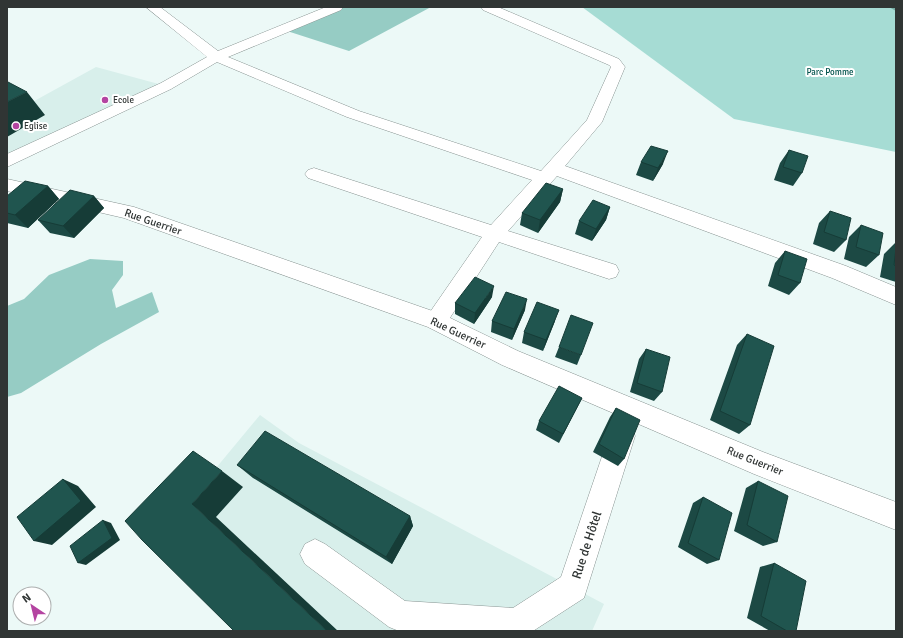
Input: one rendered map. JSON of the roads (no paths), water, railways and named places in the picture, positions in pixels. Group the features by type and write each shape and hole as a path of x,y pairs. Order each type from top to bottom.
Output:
{"street":[{"path":"152,7 216,57 353,114 549,173 839,272 896,296"},
{"path":"7,160 166,86 216,57 337,7"},
{"path":"436,321 495,234 594,122 618,67 614,62 487,7"},
{"path":"314,174 609,272"},
{"name":"Rue Guerrier","path":"7,185 127,212 436,321 510,358 763,465 896,516"},
{"name":"Rue de Hôtel","path":"315,554 400,616 516,624 573,587 631,409"}],"waterway":[{"path":"891,7 896,10"}],"place":[{"name":"Ecole","path":"105,100"},
{"name":"Eglise","path":"16,126"}],"park label":[{"name":"Parc Pomme","path":"830,72"}]}
